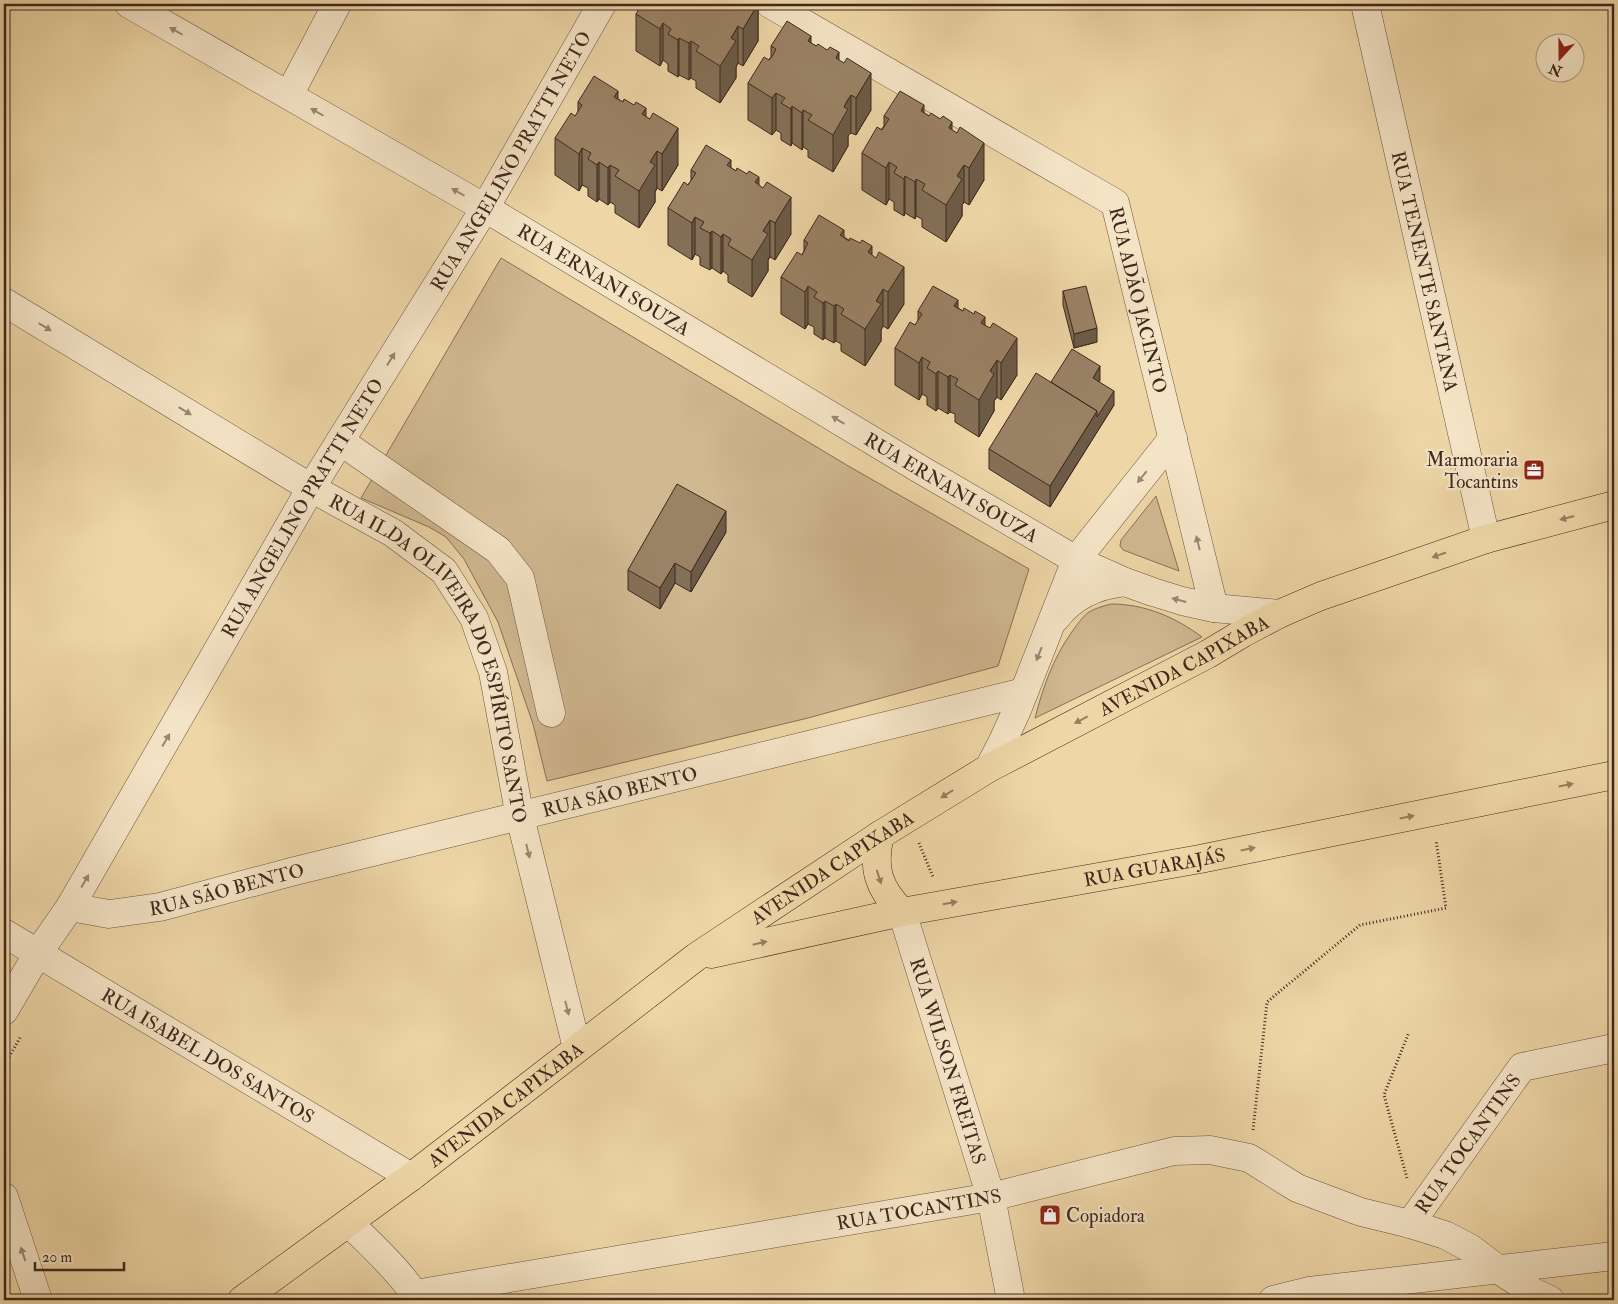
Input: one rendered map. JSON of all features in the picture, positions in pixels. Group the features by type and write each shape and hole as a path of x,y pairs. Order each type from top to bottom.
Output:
{"main road":[{"name":"AVENIDA CAPIXABA","path":"242,1300 411,1177 696,958 880,835 989,768 1208,654 1278,614 1321,596 1486,539 1614,506"},
{"name":"RUA GUARAJÁS","path":"696,958 902,912 1200,859 1614,775"},
{"path":"880,835 876,852 876,869 890,899 902,912"}],"street":[{"name":"RUA ERNANI SOUZA","path":"129,4 485,208 918,468 1076,560 1125,582 1153,592 1214,608 1278,614"},
{"path":"288,95 337,4"},
{"name":"RUA ANGELINO PRATTI NETO","path":"4,1012 38,953 70,907 311,488 485,208 602,4"},
{"name":"RUA ADÃO JACINTO","path":"770,4 1115,203 1214,608"},
{"name":"RUA TENENTE SANTANA","path":"1365,4 1486,539"},
{"name":"RUA ILDA OLIVEIRA DO ESPÍRITO SANTO","path":"4,302 311,488 393,534 444,570 474,618 493,672 520,816 577,1048"},
{"path":"989,768 1024,692 1076,560 1173,438"},
{"path":"340,441 498,550 520,578 551,713"},
{"path":"1050,625 1070,603 1081,595 1102,586 1125,582"},
{"name":"RUA SÃO BENTO","path":"70,907 109,914 160,907 291,872 1024,692"},
{"name":"RUA WILSON FREITAS","path":"902,912 991,1197 1011,1300"},
{"name":"RUA ISABEL DOS SANTOS","path":"4,934 411,1177"},
{"name":"RUA TOCANTINS","path":"1413,1218 1522,1067 1614,1048"},
{"name":"RUA TOCANTINS","path":"416,1297 991,1197 1174,1151 1210,1150 1249,1158 1297,1188 1361,1212 1413,1218 1470,1248 1499,1270 1533,1292 1550,1300"},
{"path":"4,1197 38,1300"},
{"path":"349,1223 400,1276 416,1297"},
{"path":"1273,1300 1309,1292 1614,1256"}],"path":[{"path":"1249,1158 1267,1002 1360,925 1446,908 1432,812"},
{"path":"1409,1032 1384,1095 1413,1218"}],"shaded area":[{"path":"501,258 850,467 1029,569 998,666 808,718 547,781 533,724 498,622 464,559 446,537 429,527 361,498"},
{"path":"1156,496 1179,571 1123,550 1120,546 1121,540"},
{"path":"1111,604 1148,609 1181,623 1202,637 1035,718 1049,674 1071,633 1089,612"}],"building":[{"path":"642,4 758,4 743,29 738,26 731,38 736,41 720,66 696,51 699,46 691,41 689,43 679,38 678,40 668,34 671,29 663,23 660,29 636,14"},
{"path":"787,21 811,36 808,41 816,46 818,44 827,50 830,47 839,52 836,58 844,63 847,58 871,73 856,98 851,95 847,101 844,107 848,109 833,135 808,120 812,115 803,110 802,113 792,106 791,109 781,103 785,98 776,93 772,98 748,83 764,57 769,60 773,55 776,49 771,46"},
{"path":"594,76 618,91 614,97 623,102 624,99 634,105 636,102 646,108 642,114 650,119 653,113 678,128 662,154 657,151 650,162 655,165 639,191 615,176 619,170 610,165 608,168 599,162 597,165 588,159 591,153 582,148 579,154 555,138 571,113 575,116 582,105 578,102"},
{"path":"900,91 924,105 921,111 929,116 931,113 940,119 943,116 952,122 949,128 957,133 960,127 984,143 969,168 964,165 957,176 962,179 946,205 922,190 925,184 916,179 915,182 905,176 904,179 894,173 897,167 889,162 886,168 862,153 877,127 882,130 889,119 884,116"},
{"path":"706,145 731,160 727,165 736,171 737,168 747,174 749,171 759,177 755,182 763,188 767,182 791,197 775,223 770,220 763,231 768,234 752,260 728,245 731,239 723,234 721,237 712,231 710,233 700,228 704,222 695,217 692,223 668,208 684,182 688,185 696,173 691,170"},
{"path":"819,215 844,230 840,235 849,241 850,238 860,243 862,240 872,246 868,252 876,258 879,252 904,267 888,292 883,289 876,301 881,304 865,329 841,314 844,309 836,304 834,306 825,301 823,303 814,297 817,292 808,286 805,292 781,277 797,252 802,255 808,243 804,240"},
{"path":"933,286 958,300 954,306 963,311 964,308 974,314 975,311 985,317 981,323 990,328 993,323 1017,338 1001,363 997,360 990,371 994,374 979,400 955,385 958,379 950,375 948,377 938,371 936,374 927,368 930,362 922,357 919,363 895,348 910,322 915,325 922,314 918,311"},
{"path":"1086,286 1097,328 1074,334 1063,291"},
{"path":"1072,349 1100,366 1093,378 1114,391 1097,417 1097,411 1051,382"},
{"path":"1036,373 1097,411 1050,486 989,449"},
{"path":"677,484 726,511 691,572 675,563 660,588 628,570"}],"place":[{"name":"Marmoraria Tocantins","path":"1534,470"},
{"name":"Copiadora","path":"1050,1215"}]}
